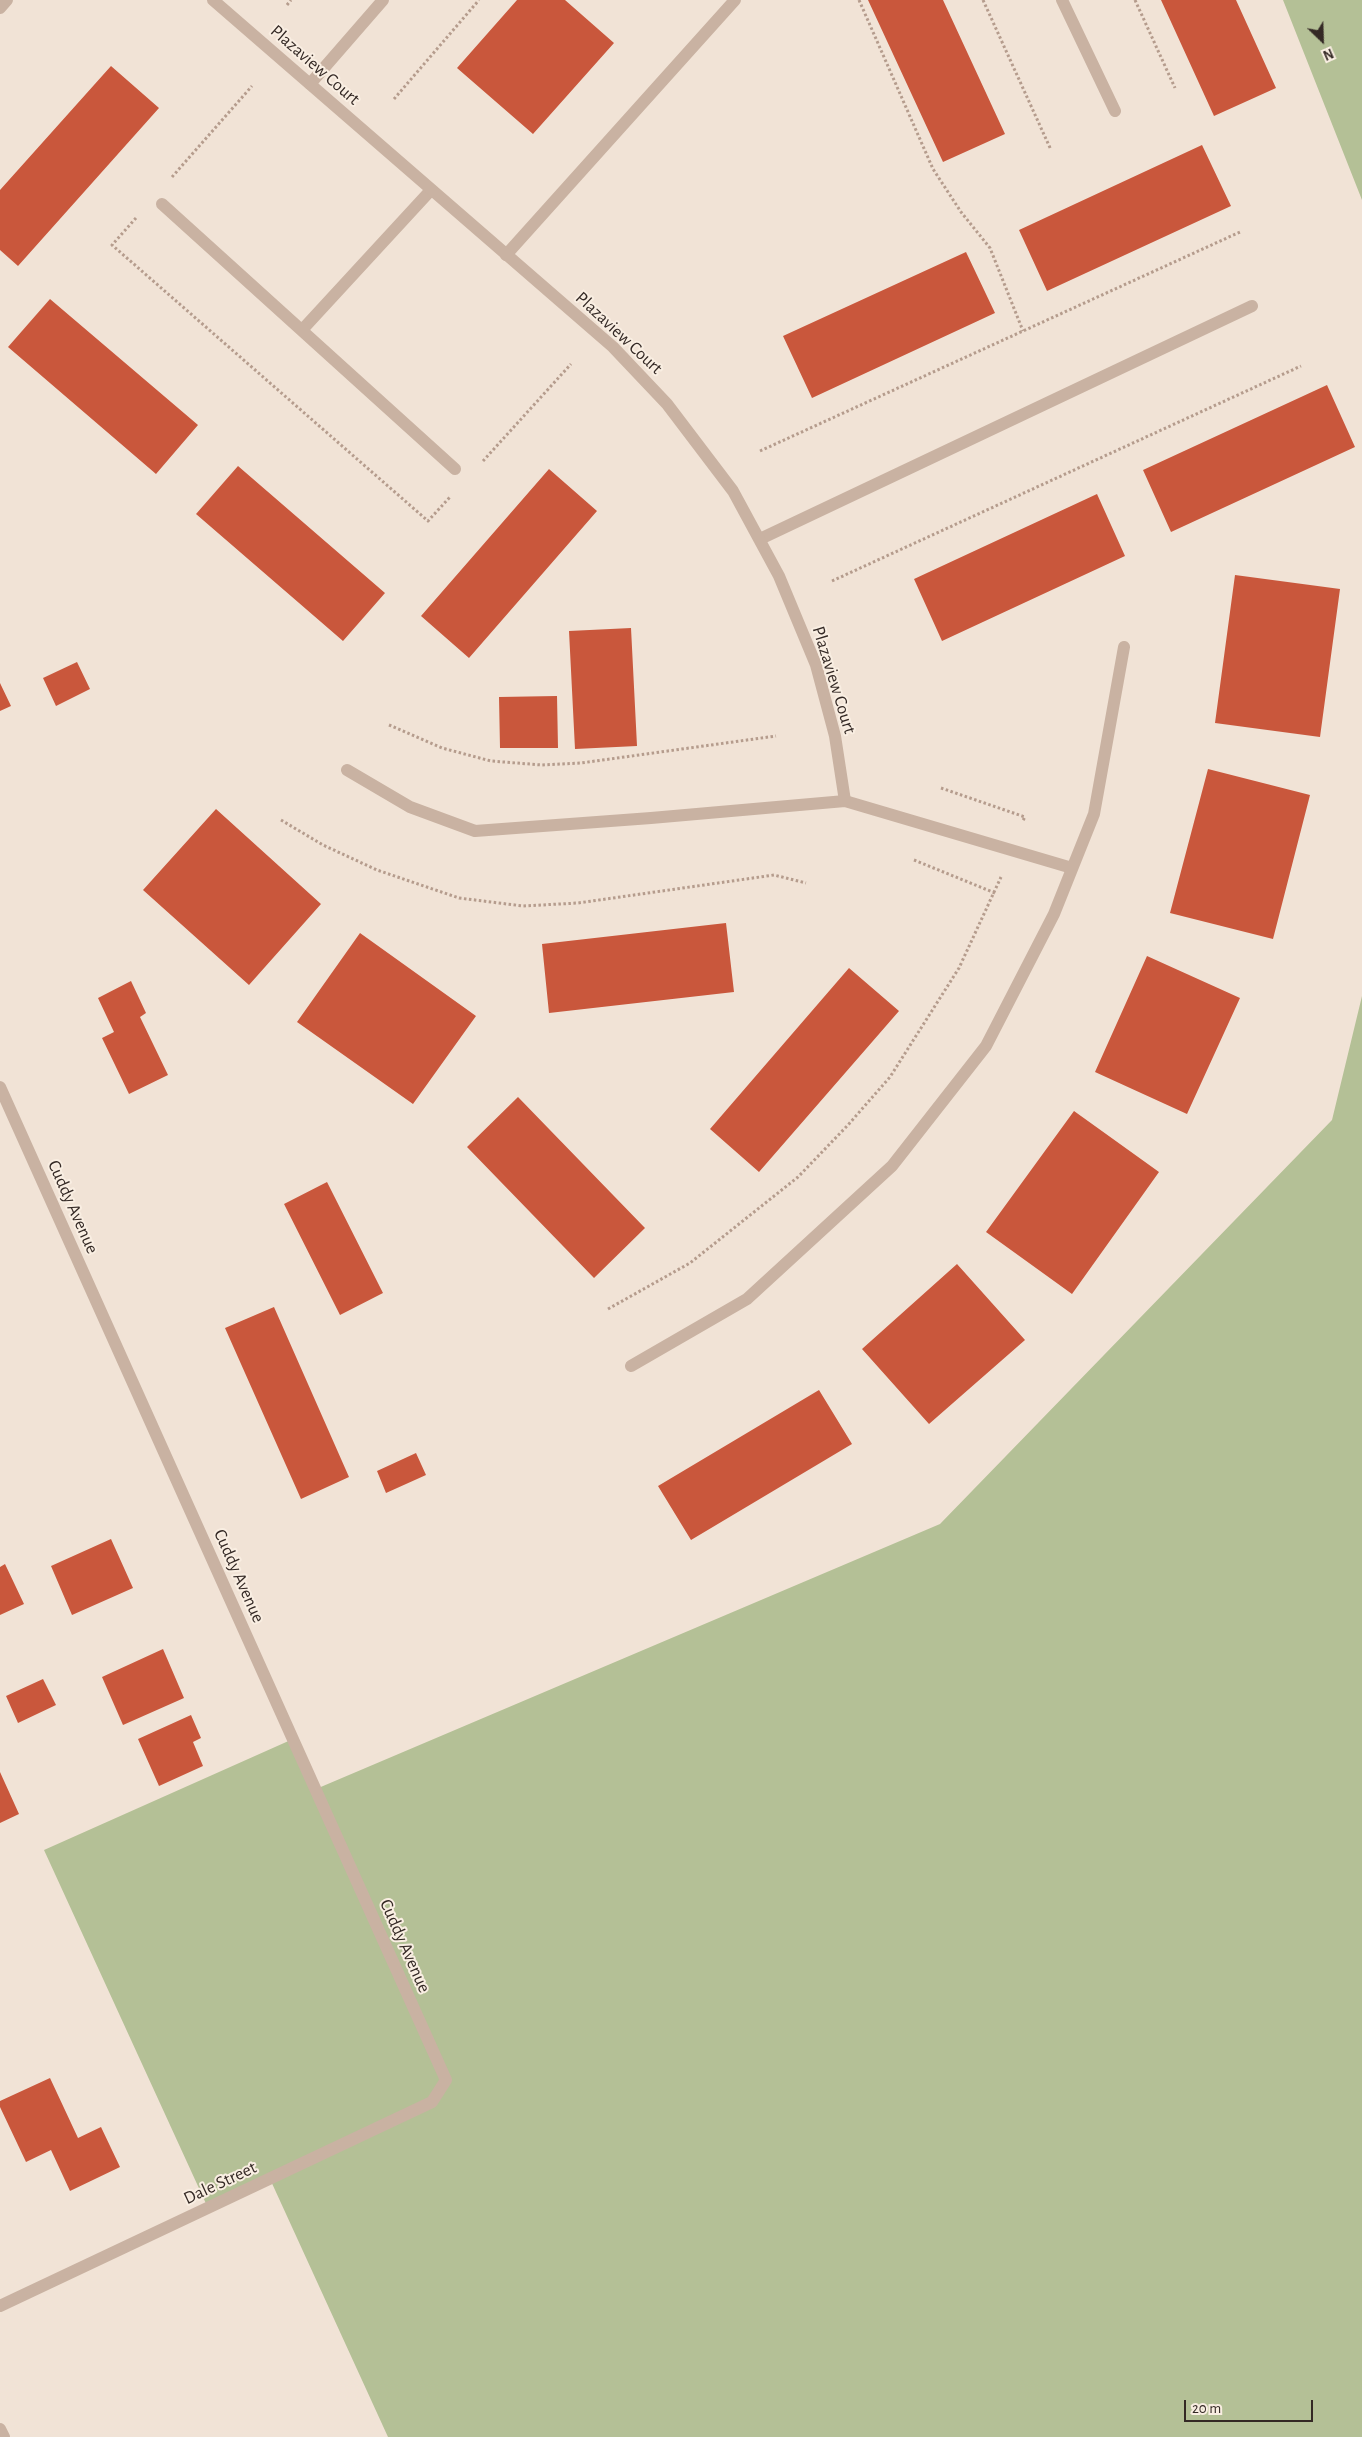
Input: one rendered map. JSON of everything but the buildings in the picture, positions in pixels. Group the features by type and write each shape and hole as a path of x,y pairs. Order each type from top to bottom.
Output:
{"street":[{"path":"0,8 7,0"},
{"name":"Plazaview Court","path":"213,0 613,348 667,404 733,491 779,576 816,665 835,736 845,801"},
{"path":"310,84 382,0"},
{"path":"506,255 735,0"},
{"path":"1062,0 1115,111"},
{"path":"302,330 431,190"},
{"path":"162,204 455,469"},
{"path":"760,539 1252,306"},
{"path":"631,1366 747,1300 892,1166 986,1046 1054,914 1094,814 1124,648"},
{"path":"347,770 410,806 475,831 845,801 1072,868"},
{"name":"Cuddy Avenue","path":"0,1087 446,2080"},
{"name":"Dale Street","path":"0,2306 432,2102 446,2080"},
{"path":"0,2429 4,2437"}],"path":[{"path":"287,6 291,0"},
{"path":"394,99 479,0"},
{"path":"859,0 933,169 961,212 990,248 1023,331"},
{"path":"983,0 1051,150"},
{"path":"1135,0 1175,88"},
{"path":"760,451 1240,232"},
{"path":"832,581 1301,366"},
{"path":"389,725 442,748 490,761 542,766 581,763 776,736"},
{"path":"608,1309 690,1263 798,1177 848,1125 890,1077 924,1025 959,968 995,893 1024,817 941,788"},
{"path":"282,820 323,845 377,870 459,898 523,906 578,903 774,875 806,884"},
{"path":"914,860 995,893"}],"green space":[{"path":"1283,0 1362,0 1362,200"},
{"path":"1362,996 1362,2437 388,2437 270,2179 208,2208 44,1850 293,1739 316,1789 940,1524 1332,1120"}]}
